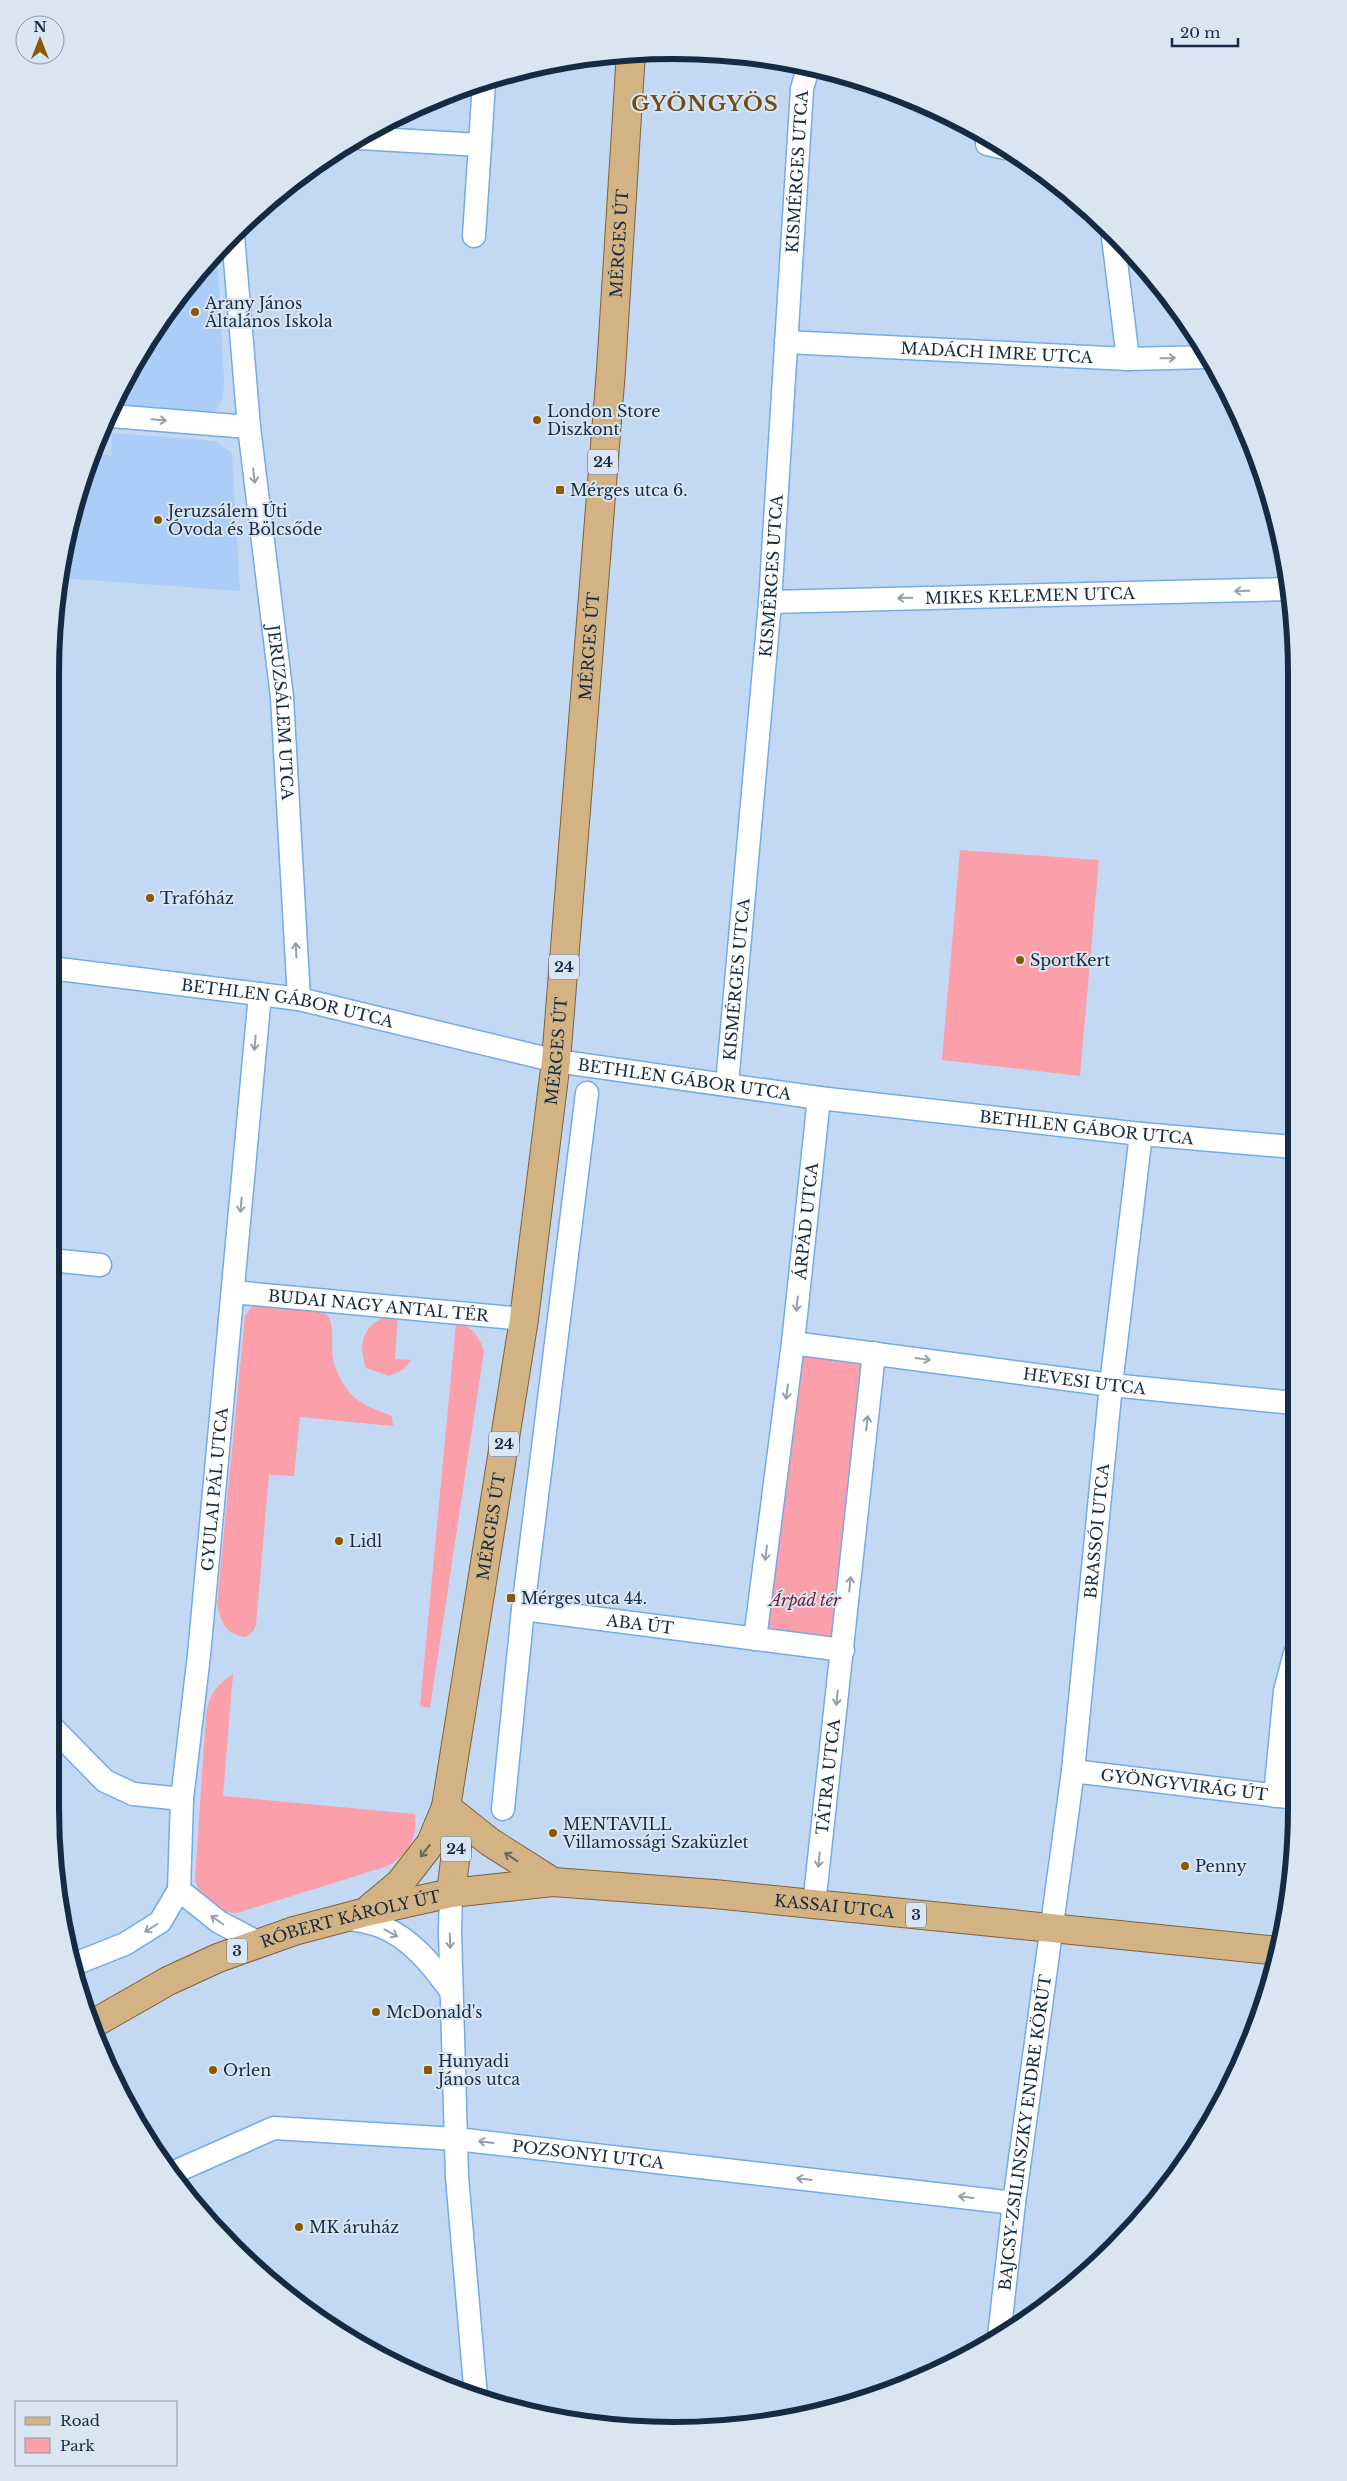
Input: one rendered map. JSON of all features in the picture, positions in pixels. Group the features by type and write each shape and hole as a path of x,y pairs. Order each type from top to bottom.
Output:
{"main road":[{"name":"MÉRGES ÚT","path":"451,1893 457,1844 446,1807 524,1318 556,1061 611,370 630,60"},
{"path":"356,1915 400,1883 431,1843 446,1807 490,1842 553,1882"},
{"name":"KASSAI UTCA","path":"451,1893 553,1882 714,1894 1271,1950"},
{"name":"RÓBERT KÁROLY ÚT","path":"97,2021 168,1981 218,1958 259,1943 356,1915 451,1893"},
{"path":"101,2030 116,2011"}],"street":[{"name":"KISMÉRGES UTCA","path":"727,1084 770,602 802,89 806,74"},
{"path":"474,236 484,89"},
{"path":"371,139 480,145"},
{"name":"JERUZSÁLEM UTCA","path":"234,245 248,428 282,697 299,999"},
{"path":"1114,245 1128,359"},
{"name":"MADÁCH IMRE UTCA","path":"786,342 1128,359 1201,357"},
{"path":"116,416 248,428"},
{"name":"MIKES KELEMEN UTCA","path":"770,602 1282,589"},
{"name":"BETHLEN GÁBOR UTCA","path":"59,969 299,999 556,1061 819,1098 1141,1134 1288,1146"},
{"name":"GYULAI PÁL UTCA","path":"179,1890 182,1799 199,1655 260,994"},
{"path":"503,1809 523,1609 587,1093"},
{"name":"ÁRPÁD UTCA","path":"793,1344 819,1098"},
{"name":"BRASSÓI UTCA","path":"1052,1928 1073,1771 1111,1385 1141,1134"},
{"path":"59,1261 100,1265"},
{"name":"BUDAI NAGY ANTAL TÉR","path":"233,1292 524,1318"},
{"path":"793,1344 874,1353 843,1650 755,1639 793,1344"},
{"name":"HEVESI UTCA","path":"874,1353 1111,1385 1288,1402"},
{"name":"ABA ÚT","path":"523,1609 755,1639"},
{"name":"TÁTRA UTCA","path":"814,1905 843,1650"},
{"path":"1285,1797 1285,1691 1288,1680"},
{"path":"59,1734 105,1780 133,1794 182,1799"},
{"name":"GYÖNGYVIRÁG ÚT","path":"1073,1771 1285,1797"},
{"path":"79,1962 125,1944 160,1922 179,1890 219,1922 259,1943"},
{"path":"451,1893 451,1991 457,2177 475,2390"},
{"path":"356,1915 406,1941 426,1958 451,1991"},
{"name":"BAJCSY-ZSILINSZKY ENDRE KÖRÚT","path":"1000,2328 1014,2203 1052,1928"},
{"name":"POZSONYI UTCA","path":"178,2171 274,2128 456,2139 1014,2203"}],"shaded area":[{"name":"Arany János Általános Iskola","path":"218,261 224,381 223,398 216,410 199,415 120,407 141,366 162,332"},
{"name":"Jeruzsálem Úti Óvoda és Bölcsőde","path":"112,433 215,441 232,453 240,591 67,578 75,536 79,536 82,508 91,476 100,454 111,455"}],"green space":[{"name":"SportKert","path":"960,850 1099,860 1080,1076 942,1060"},
{"path":"271,1302 306,1305 324,1312 331,1324 335,1367 342,1381 351,1394 362,1403 392,1416 393,1426 300,1417 294,1476 269,1475 256,1625 253,1631 246,1637 234,1634 229,1630 220,1616 217,1604 245,1316 252,1306"},
{"path":"388,1316 398,1316 395,1359 411,1360 404,1369 389,1376 366,1368 362,1351 364,1336 368,1330 379,1320"},
{"path":"456,1323 474,1332 484,1351 430,1708 420,1706"},
{"name":"Árpád tér","path":"797,1347 870,1356 840,1645 762,1633"},
{"path":"233,1674 223,1796 415,1814 416,1823 413,1838 402,1856 388,1866 237,1913 219,1911 202,1899 195,1880 206,1715 209,1701 214,1691"}],"place":[{"name":"Arany János Általános Iskola","path":"195,312"},
{"name":"London Store Diszkont","path":"537,420"},
{"name":"Mérges utca 6.","path":"560,490"},
{"name":"Jeruzsálem Úti Óvoda és Bölcsőde","path":"158,520"},
{"name":"Trafóház","path":"150,898"},
{"name":"SportKert","path":"1020,960"},
{"name":"Lidl","path":"339,1541"},
{"name":"Mérges utca 44.","path":"511,1598"},
{"name":"MENTAVILL Villamossági Szaküzlet","path":"553,1833"},
{"name":"Penny","path":"1185,1866"},
{"name":"McDonald's","path":"376,2012"},
{"name":"Orlen","path":"213,2070"},
{"name":"Hunyadi János utca","path":"428,2070"},
{"name":"MK áruház","path":"299,2227"}],"district":[{"name":"GYÖNGYÖS","path":"705,104"}]}
